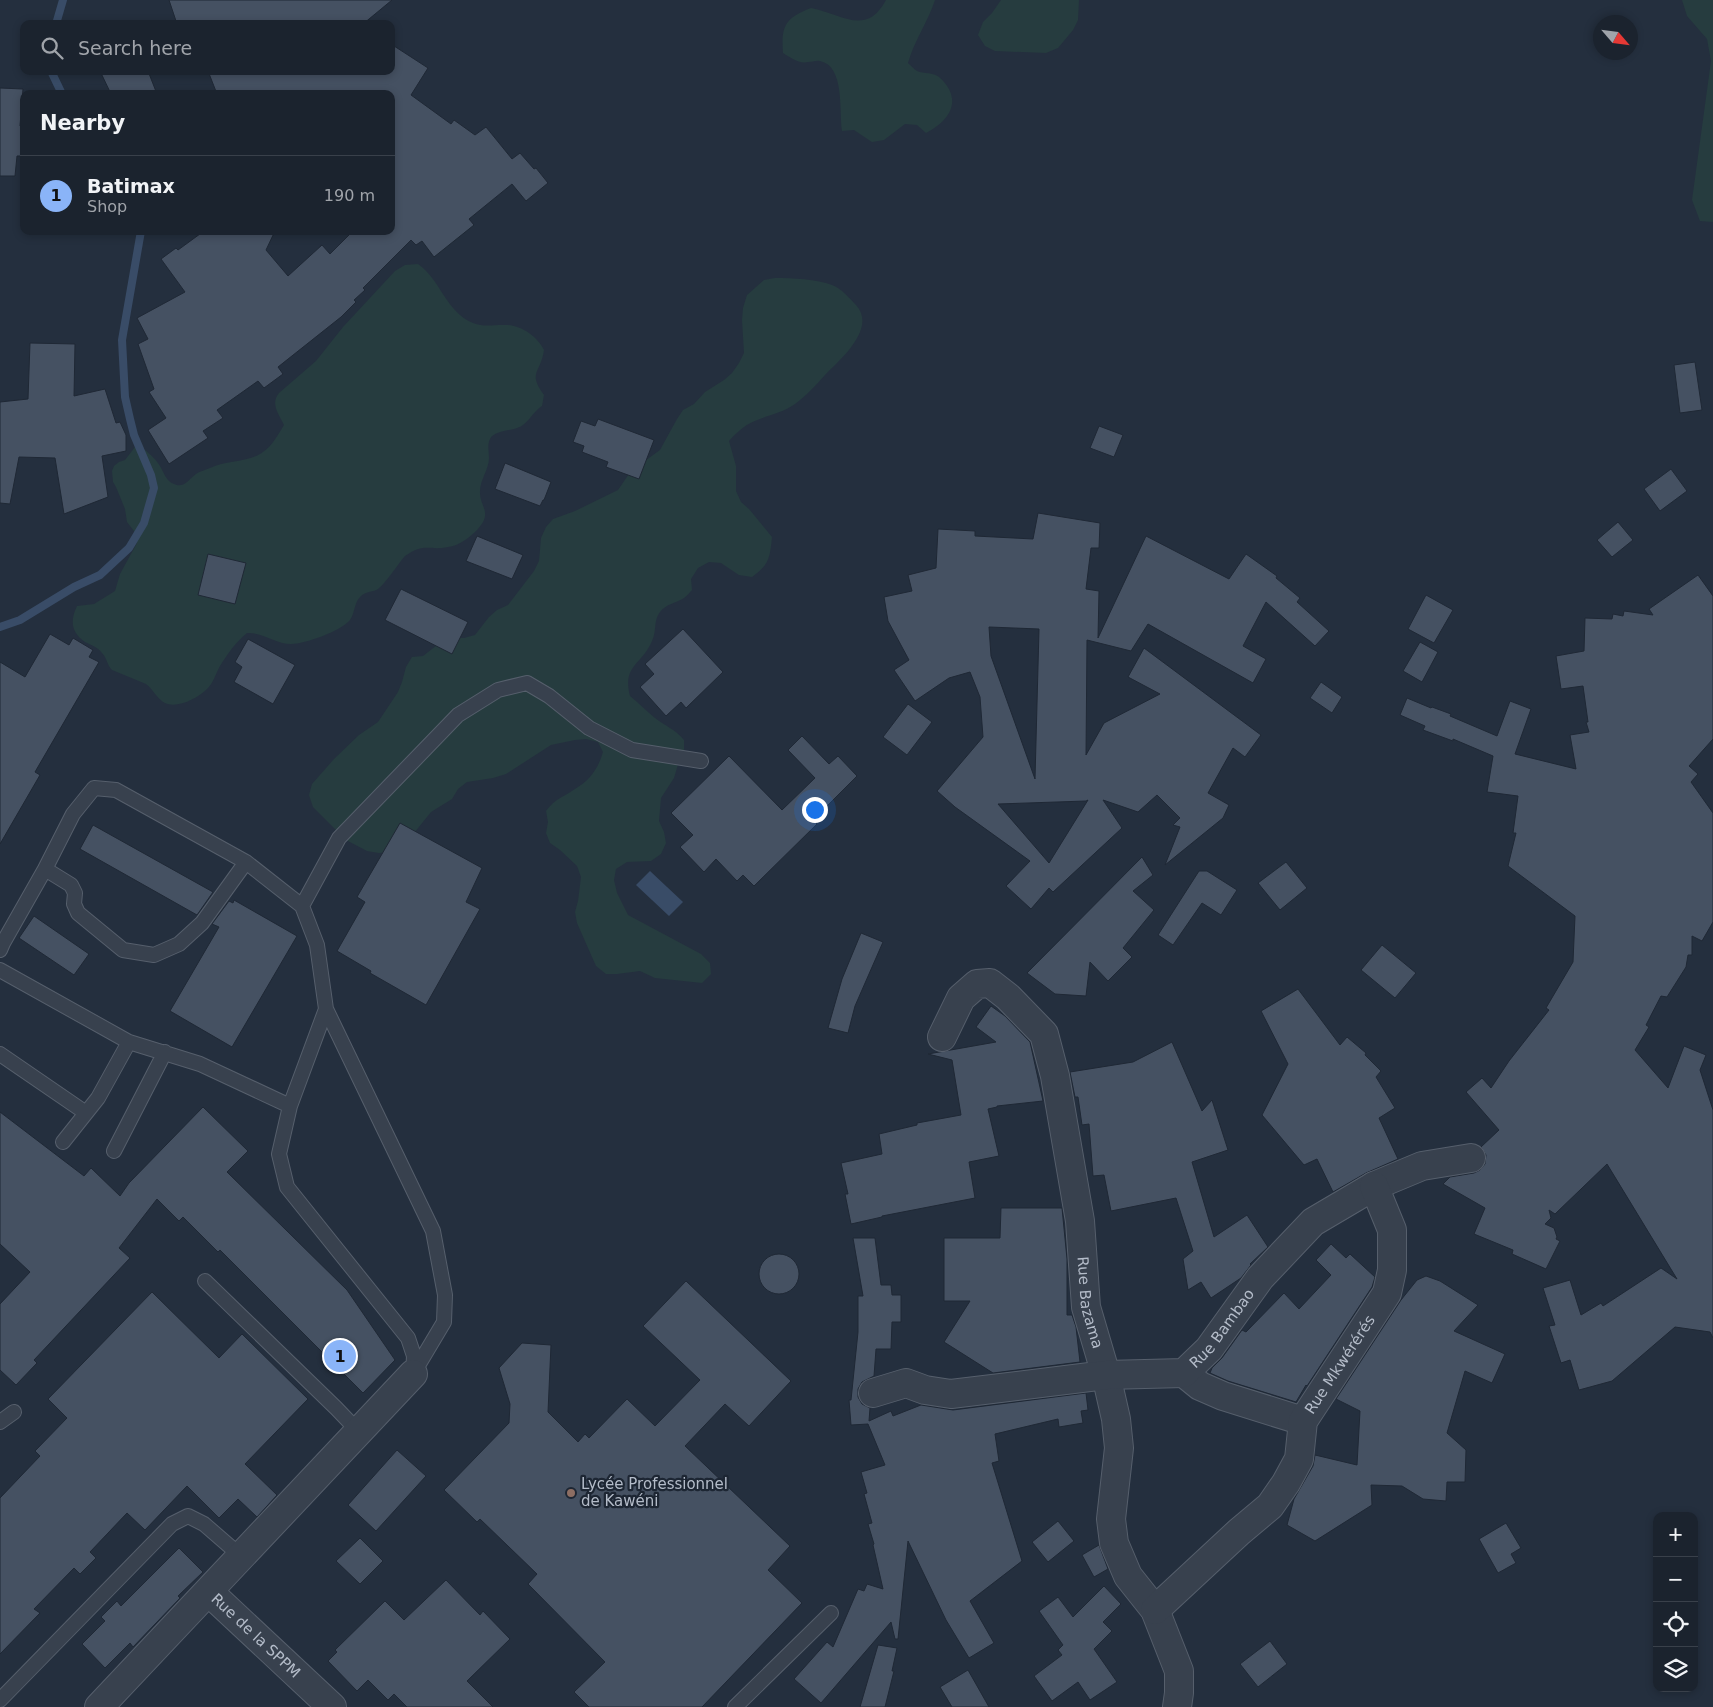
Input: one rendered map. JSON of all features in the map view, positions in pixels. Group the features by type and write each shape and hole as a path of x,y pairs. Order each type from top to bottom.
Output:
{"street":[{"name":"Rue Bazama","path":"942,1037 961,998 977,984 990,983 1008,997 1044,1034 1055,1076 1080,1221 1086,1307 1106,1375 1116,1419 1119,1448 1111,1519 1114,1543 1128,1576 1155,1610 1179,1671 1177,1707"},
{"name":"Rue Bambao","path":"873,1393 906,1382 925,1390 951,1394 1106,1375 1184,1373 1209,1349 1260,1278 1313,1222 1374,1186 1422,1166 1472,1158"},
{"name":"Rue Mkwérérés","path":"1155,1610 1239,1532 1270,1506 1286,1483 1299,1459 1303,1421 1387,1293 1392,1270 1392,1230 1374,1186"},
{"path":"1184,1373 1200,1386 1223,1396 1303,1421"},
{"path":"209,1592 413,1374"},
{"name":"Rue de la SPPM","path":"100,1707 209,1592 332,1707"}],"lane":[{"path":"302,906 339,838 458,715 498,690 527,683 549,696 588,728 632,750 701,761"},
{"path":"0,950 2,943 45,869 73,814 94,788 116,790 246,862 302,906 317,945 326,1009 433,1231 446,1295 444,1322 413,1374"},
{"path":"45,869 71,885 75,893 74,904 78,913 123,950 154,955 179,944 202,923 246,862"},
{"path":"0,970 129,1042 200,1064 290,1106"},
{"path":"326,1009 290,1106 279,1154 287,1187 408,1338 414,1356 413,1374"},
{"path":"63,1142 98,1098 129,1042"},
{"path":"114,1151 166,1052"},
{"path":"0,1054 86,1113"},
{"path":"206,1281 359,1432"},
{"path":"0,1422 14,1412"},
{"path":"0,1700 172,1524 188,1516 204,1524 242,1557"},
{"path":"734,1707 830,1613"}],"green space":[{"path":"886,0 935,0 908,63 917,71 934,74 939,77 947,85 952,101 951,109 947,116 942,122 926,133 917,125 905,124 884,140 872,142 854,130 842,131 839,90 834,71 820,61 801,62 783,53 783,36 786,24 795,15 811,8 843,18 862,20 870,18"},
{"path":"1001,0 1079,0 1078,20 1073,30 1058,48 1046,53 995,51 985,46 978,35 983,22"},
{"path":"1682,0 1713,0 1713,222 1700,221 1692,200 1711,61 1707,39 1687,16"},
{"path":"418,264 426,270 456,311 464,318 480,325 509,325 522,329 537,340 544,350 536,372 536,382 544,395 542,406 521,426 495,434 489,441 489,462 480,491 485,514 482,524 464,541 456,545 442,548 417,549 405,556 381,586 376,590 363,594 359,598 350,620 331,632 305,642 291,644 258,634 247,633 226,657 209,687 187,702 175,705 165,703 146,684 112,670 100,651 80,638 74,630 73,617 77,606 94,604 115,591 120,574 137,543 134,531 127,522 125,509 113,482 112,471 114,466 125,460 135,447 141,447 156,460 169,481 181,485 201,471 217,465 257,456 266,450 284,425 275,405 276,397 279,393 316,361 343,327 395,271 405,265"},
{"path":"775,278 812,280 839,288 856,305 861,314 860,333 847,352 799,401 787,409 751,423 729,441 736,466 736,491 741,502 772,537 768,560 762,569 752,577 739,575 721,563 709,562 698,568 691,579 692,590 684,598 668,605 660,612 656,619 652,641 631,671 628,686 630,696 655,718 681,736 684,740 684,751 674,778 661,798 659,821 666,843 661,854 651,861 627,862 616,869 614,880 617,893 628,915 701,954 710,963 711,974 702,983 655,978 640,971 606,974 596,966 577,923 575,912 581,877 577,866 550,843 546,833 548,822 546,811 556,801 585,782 599,764 603,752 598,742 586,739 551,745 506,774 467,782 458,789 452,799 431,812 410,838 391,852 367,851 346,840 313,807 309,795 312,784 334,759 359,735 378,722 398,692 406,667 412,657 423,656 441,642 475,635 489,617 497,610 508,605 534,571 539,561 541,538 546,527 553,519 575,511 618,490 631,471 660,450 683,410 694,404 705,392 732,373 744,353 742,320 747,295 764,280"}],"water":[{"path":"650,871 683,902 669,916 636,885"}],"building":[{"path":"169,0 392,0 368,20 176,20"},
{"path":"395,47 428,68 411,95 451,124 454,120 475,135 486,127 512,159 520,153 548,183 526,201 512,184 469,219 474,225 434,257 422,241 416,245 411,240 363,288 365,290 354,300 356,302 341,317 278,367 283,374 264,388 258,381 217,410 223,418 203,431 208,438 169,464 148,430 166,418 149,392 154,389 138,344 148,339 137,318 185,292 161,259 176,248 178,250 199,235 273,235 266,250 288,276 322,245 330,254 349,235 395,235 395,90 215,90 210,75 395,75"},
{"path":"102,75 150,75 155,90 109,90"},
{"path":"0,88 23,89 20,90 20,156 17,156 15,176 0,176"},
{"path":"30,343 75,344 74,396 105,389 116,423 120,422 126,435 126,451 102,456 108,497 64,514 55,458 19,457 10,504 0,503 0,402 28,399"},
{"path":"1695,362 1702,410 1680,413 1674,365"},
{"path":"598,419 654,440 639,479 606,467 608,462 582,452 584,446 573,442 581,421 595,426"},
{"path":"1099,426 1123,435 1114,457 1090,448"},
{"path":"505,463 551,482 540,506 495,489"},
{"path":"1671,469 1687,491 1660,511 1644,489"},
{"path":"1038,513 1100,523 1099,548 1091,548 1086,589 1099,591 1098,638 1146,536 1229,579 1246,554 1277,576 1276,578 1300,598 1297,602 1329,631 1315,646 1266,602 1243,646 1266,659 1253,683 1148,624 1131,651 1087,640 1086,755 1104,723 1160,694 1128,677 1144,648 1261,735 1245,757 1233,748 1208,793 1229,805 1223,818 1165,865 1180,827 1173,825 1180,818 1157,795 1138,812 1103,800 1122,828 1053,892 1049,888 1031,909 1006,886 1030,861 955,807 937,791 983,737 980,697 970,672 949,678 915,701 894,670 909,660 888,621 884,597 912,591 908,575 936,568 938,529 975,531 975,536 1033,539","holes":["989,627 1039,629 1035,779 991,656","1088,800 1049,863 998,804 1086,801"]},
{"path":"1618,522 1633,540 1612,557 1597,540"},
{"path":"477,536 523,555 512,579 466,561"},
{"path":"208,554 246,563 235,604 198,595"},
{"path":"1698,575 1713,596 1713,739 1689,766 1698,774 1691,782 1713,813 1713,922 1702,941 1692,936 1692,955 1688,955 1686,967 1667,997 1661,996 1646,1025 1649,1027 1635,1050 1668,1088 1684,1046 1706,1055 1700,1070 1713,1110 1713,1338 1710,1332 1675,1327 1612,1381 1579,1390 1570,1360 1561,1363 1549,1326 1555,1325 1543,1288 1570,1280 1581,1315 1601,1303 1603,1306 1661,1268 1677,1279 1607,1164 1555,1214 1549,1210 1551,1218 1545,1224 1554,1228 1556,1239 1560,1241 1546,1269 1512,1254 1513,1250 1474,1234 1485,1208 1443,1184 1450,1177 1474,1173 1485,1164 1486,1155 1481,1147 1499,1130 1466,1092 1482,1078 1491,1088 1509,1061 1549,1010 1546,1008 1573,962 1575,916 1508,866 1516,833 1513,833 1518,796 1487,792 1493,756 1453,739 1453,741 1423,730 1425,726 1400,715 1407,698 1451,714 1450,716 1497,736 1510,701 1531,709 1515,754 1576,769 1570,735 1589,732 1586,722 1588,722 1583,686 1561,689 1556,656 1584,651 1585,618 1612,619 1613,614 1623,616 1624,611 1653,615 1649,609"},
{"path":"401,589 468,622 452,654 385,620"},
{"path":"1426,595 1453,610 1434,643 1408,629"},
{"path":"683,629 723,672 686,708 681,702 666,716 640,687 654,674 645,664"},
{"path":"50,634 69,645 73,638 93,650 89,657 99,662 35,772 40,775 0,844 0,662 25,677"},
{"path":"248,639 295,665 273,704 234,682 242,667 235,662"},
{"path":"1420,642 1438,652 1422,682 1403,671"},
{"path":"1321,682 1342,697 1332,713 1310,698"},
{"path":"908,704 932,722 907,755 883,737"},
{"path":"802,736 829,764 838,756 857,776 813,820 817,824 754,886 743,875 737,881 716,859 704,872 680,847 693,835 671,813 729,756 782,810 815,778 788,750"},
{"path":"400,823 482,868 466,902 480,909 426,1005 370,973 371,971 337,951 365,902 357,897"},
{"path":"93,825 213,892 197,915 80,849"},
{"path":"1142,857 1153,875 1133,891 1154,910 1123,948 1132,957 1108,981 1090,962 1086,996 1055,994 1027,973"},
{"path":"1286,862 1307,888 1280,910 1258,883"},
{"path":"1199,871 1207,871 1237,890 1221,915 1202,903 1173,945 1158,935"},
{"path":"234,900 297,936 232,1047 170,1011 219,927 212,924 229,901 233,903"},
{"path":"34,916 89,954 74,975 19,938"},
{"path":"861,933 883,942 855,1006 848,1033 828,1028 842,979"},
{"path":"1382,945 1416,973 1395,998 1361,970"},
{"path":"1298,989 1340,1045 1347,1037 1366,1053 1365,1055 1381,1071 1376,1077 1395,1108 1379,1118 1398,1159 1366,1173 1333,1192 1317,1159 1304,1165 1262,1115 1288,1064 1261,1011"},
{"path":"991,1006 1005,1016 1030,1042 1043,1101 997,1106 988,1109 999,1156 969,1162 975,1198 851,1224 845,1194 848,1194 841,1163 882,1154 879,1134 917,1125 917,1123 961,1115 952,1060 928,1054 996,1042 976,1027"},
{"path":"1172,1042 1202,1111 1212,1100 1228,1150 1192,1162 1214,1237 1247,1215 1268,1247 1250,1264 1241,1278 1211,1298 1201,1282 1188,1290 1183,1259 1193,1251 1176,1198 1111,1211 1104,1175 1093,1176 1089,1124 1082,1125 1078,1097 1075,1097 1070,1072 1133,1062"},
{"path":"203,1107 248,1151 227,1172 347,1290 395,1360 363,1393 220,1250 218,1252 183,1217 179,1221 157,1199 119,1248 130,1258 34,1360 37,1363 16,1385 0,1370 0,1304 30,1272 0,1244 0,1112 84,1176 91,1168 120,1196 129,1183"},
{"path":"1001,1208 1062,1208 1067,1259 1067,1315 1072,1315 1076,1327 1080,1362 993,1373 944,1342 970,1301 944,1301 944,1238 1000,1238"},
{"path":"853,1238 875,1238 881,1285 891,1285 892,1295 901,1295 901,1322 892,1322 891,1349 876,1349 874,1376 862,1382 858,1389 858,1397 862,1404 870,1408 869,1421 891,1411 893,1416 921,1405 953,1410 1086,1393 1088,1410 1081,1411 1083,1423 1059,1427 1058,1419 995,1434 999,1461 992,1463 1022,1561 970,1601 994,1643 969,1658 946,1620 908,1541 898,1639 895,1639 891,1622 821,1703 794,1679 827,1642 833,1647 858,1589 864,1591 867,1584 883,1589 868,1524 872,1523 864,1494 867,1493 861,1472 885,1465 868,1424 851,1425 849,1400 851,1400 858,1332 858,1296 863,1296"},
{"path":"1331,1244 1346,1258 1350,1254 1375,1277 1372,1287 1296,1402 1228,1381 1210,1373 1242,1330 1246,1332 1284,1293 1299,1309 1331,1275 1316,1260"},
{"path":"783,1254 790,1257 796,1263 799,1274 798,1282 790,1291 783,1294 775,1294 768,1291 760,1282 759,1270 762,1263 771,1255"},
{"path":"1426,1276 1440,1281 1478,1305 1454,1331 1505,1354 1492,1383 1465,1371 1447,1433 1466,1450 1465,1482 1447,1482 1446,1501 1423,1499 1402,1486 1371,1485 1372,1505 1315,1541 1287,1525 1294,1499 1313,1466 1315,1455 1357,1465 1360,1411 1336,1399 1401,1300 1417,1280"},
{"path":"686,1281 791,1381 749,1426 725,1404 685,1446 790,1546 768,1570 802,1603 702,1707 589,1707 574,1692 605,1662 528,1584 537,1574 480,1519 477,1522 444,1490 509,1423 510,1404 499,1368 522,1343 551,1345 548,1412 578,1442 585,1434 589,1438 627,1399 655,1426 700,1380 643,1326"},
{"path":"152,1292 219,1358 242,1334 308,1399 245,1464 277,1495 257,1517 238,1499 219,1518 187,1486 145,1530 127,1513 90,1552 96,1558 80,1574 74,1568 34,1609 40,1613 0,1654 0,1498 40,1456 35,1451 67,1418 48,1399"},
{"path":"397,1450 426,1476 376,1531 348,1505"},
{"path":"1058,1521 1074,1541 1048,1562 1032,1542"},
{"path":"1506,1523 1521,1548 1511,1554 1516,1563 1498,1573 1479,1539"},
{"path":"360,1538 383,1561 360,1584 336,1561"},
{"path":"1099,1545 1108,1569 1094,1577 1082,1555"},
{"path":"179,1548 203,1572 178,1596 180,1598 133,1647 130,1643 105,1668 82,1644 105,1621 101,1617 117,1601 121,1606"},
{"path":"446,1580 480,1615 483,1611 510,1639 467,1681 493,1707 407,1707 394,1694 388,1700 368,1680 357,1691 328,1661 337,1652 335,1650 385,1601 404,1620"},
{"path":"1104,1586 1121,1604 1103,1622 1112,1631 1094,1649 1117,1682 1090,1700 1078,1682 1052,1701 1034,1676 1062,1655 1058,1650 1063,1645 1039,1611 1058,1597 1073,1617"},
{"path":"1270,1641 1287,1664 1258,1687 1240,1664"},
{"path":"878,1645 897,1648 892,1671 894,1671 885,1707 860,1707"},
{"path":"968,1670 989,1707 952,1707 940,1687"}],"waterway":[{"path":"57,20 63,0"},
{"path":"53,75 60,90"},
{"path":"0,627 20,620 74,587 100,575 129,548 144,523 154,488 151,475 134,435 125,397 122,340 140,235"}],"place":[{"name":"Batimax","path":"340,1356"},
{"name":"Lycée Professionnel de Kawéni","path":"571,1493"}]}
